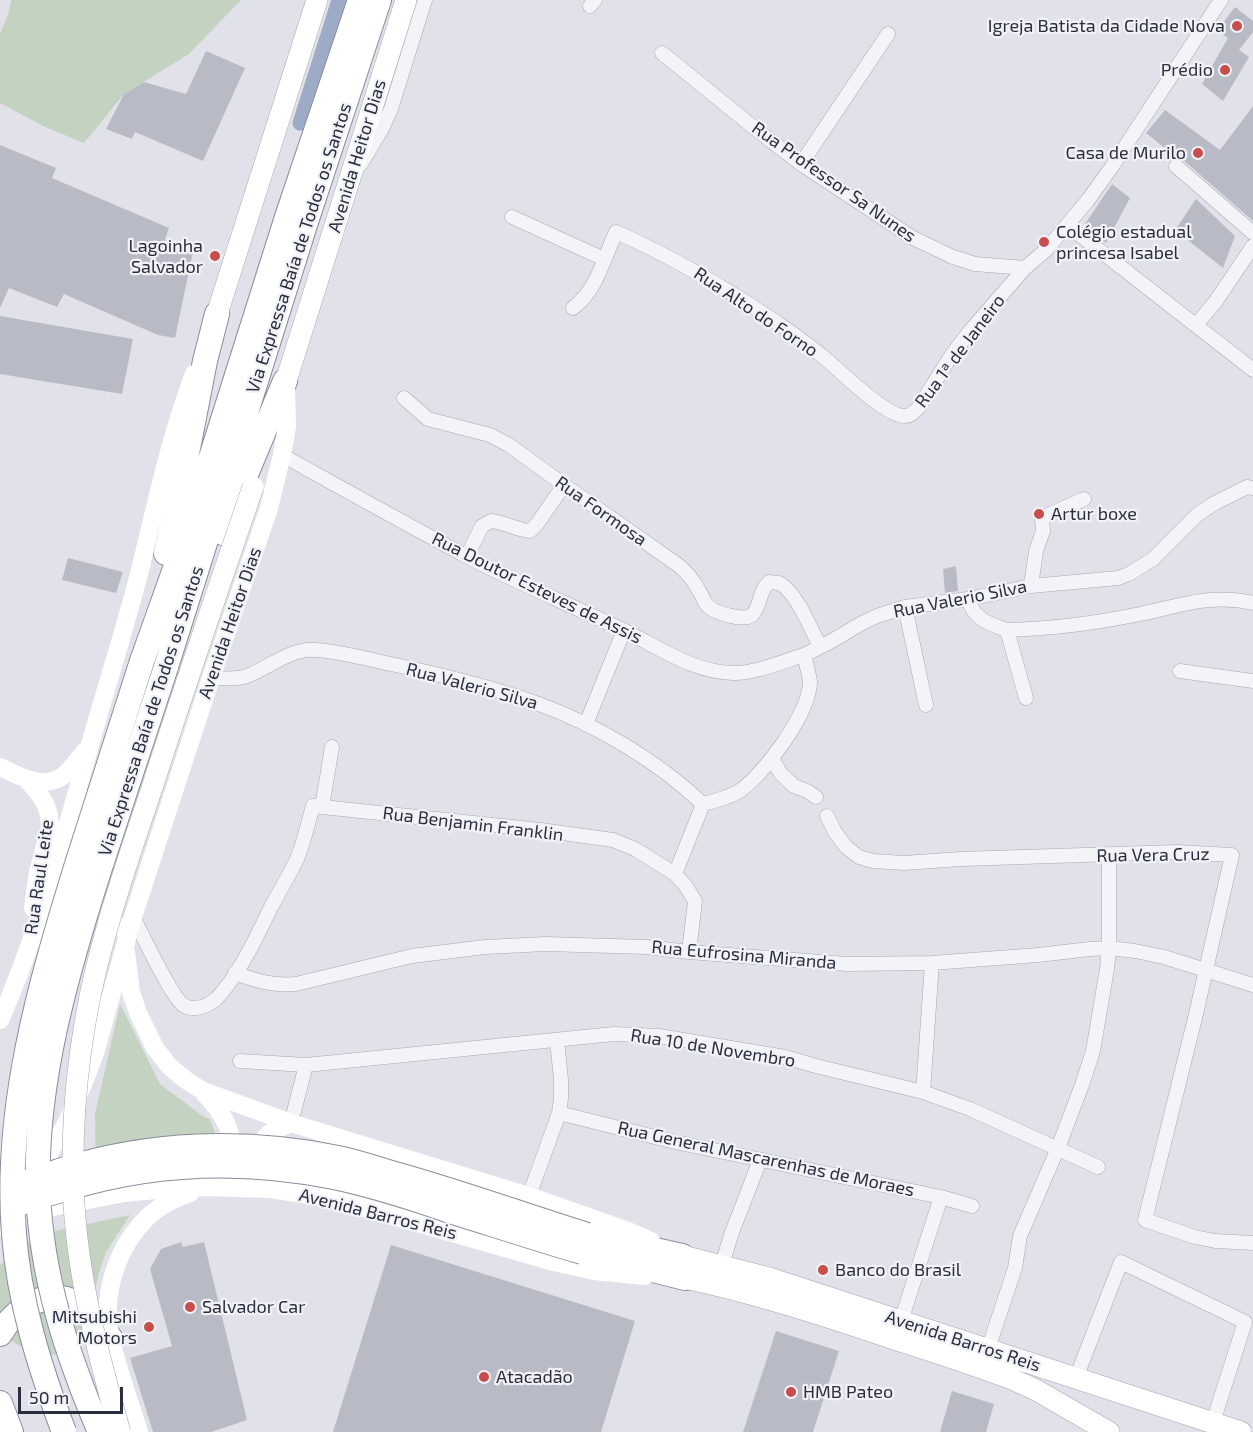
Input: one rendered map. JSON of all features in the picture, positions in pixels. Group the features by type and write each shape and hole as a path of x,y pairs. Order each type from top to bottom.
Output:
{"highway":[{"name":"Via Expressa Baía de Todos os Santos","path":"64,1432 28,1321 14,1234 13,1157 16,1120 28,1043 53,942 142,660 222,479 287,217 360,0"},
{"name":"Via Expressa Baía de Todos os Santos","path":"100,1432 72,1364 51,1290 45,1257 38,1190 42,1113 57,1023 90,901 166,668 222,479 379,0"},
{"path":"217,314 205,361 222,479"},
{"path":"222,479 285,381"},
{"path":"0,1194 30,1180 88,1161 123,1154 199,1146 250,1146 339,1158 434,1185 585,1243"},
{"path":"0,1212 32,1199 123,1174 199,1165 247,1166 290,1169 335,1177 585,1243"},
{"name":"Avenida Barros Reis","path":"585,1243 684,1267"},
{"path":"0,1334 21,1309 36,1301 62,1299 72,1301 82,1307 111,1339"}],"main road":[{"path":"0,1020 30,944 75,800 127,619 184,403 217,314 316,0"},
{"name":"Avenida Heitor Dias","path":"0,1227 32,1183 67,1122 96,1050 134,917 269,508 287,427 285,381 406,0"},
{"path":"120,1432 92,1325 77,1239 73,1185 75,1096 90,998 103,940 179,704 222,479"},
{"path":"28,781 55,780 62,776 90,745"},
{"name":"Rua Raul Leite","path":"0,767 28,781 43,797 50,820 34,892 30,944"},
{"path":"75,800 81,822 89,835 99,843 112,848 124,848 141,842 153,835 164,824"},
{"path":"30,944 50,919 75,903 100,908 110,915 125,946"},
{"name":"Avenida Barros Reis","path":"125,946 131,992 150,1040 170,1067 203,1091 291,1123 529,1196 628,1231 684,1267 729,1287 853,1325 1002,1375 1036,1390 1109,1432"},
{"path":"139,1432 111,1339 108,1319 111,1283 119,1257 130,1237 144,1220 158,1208 205,1187 220,1175 228,1164 231,1141 225,1118 203,1091"},
{"path":"271,1189 260,1175 257,1165 260,1145 265,1136 273,1130 291,1123"},
{"name":"Avenida Barros Reis","path":"0,1227 57,1206 124,1193 156,1190 205,1187 271,1189 334,1199 554,1262 594,1271 618,1274 722,1265 769,1278 1076,1378 1190,1423 1213,1422 1241,1432"}],"street":[{"path":"349,183 382,129 391,109 425,0"},
{"name":"Rua 1ª de Janeiro","path":"912,414 970,331 1025,268 1046,250 1112,168 1221,0"},
{"path":"801,164 888,34"},
{"name":"Rua Professor Sa Nunes","path":"662,53 801,164 913,238 953,257 975,264 1025,268"},
{"path":"1176,166 1253,233"},
{"path":"512,217 604,259"},
{"path":"1067,225 1253,370"},
{"name":"Rua Alto do Forno","path":"573,308 583,300 598,276 616,232 693,269 790,330 889,411 904,417 912,414"},
{"path":"1196,326 1253,246"},
{"name":"Rua Formosa","path":"404,398 428,419 490,435 509,445 685,571 701,592 704,601 715,610 746,618 753,614 764,587 769,582 778,583 798,604 820,647"},
{"name":"Rua Doutor Esteves de Assis","path":"282,455 467,556 692,664 734,673 753,670 804,655"},
{"path":"467,556 483,526 491,520 530,531 564,485"},
{"name":"Rua Valerio Silva","path":"804,655 877,616 905,608 968,599 1031,586 1118,578 1129,574 1153,558 1198,514 1236,492 1253,488"},
{"path":"1031,586 1036,551 1043,531 1042,518 1084,499"},
{"path":"968,599 976,615 990,624 1007,630 1081,625 1210,599 1231,598 1253,603"},
{"path":"905,608 926,705"},
{"path":"586,724 624,630"},
{"path":"1007,630 1026,698"},
{"name":"Rua Valerio Silva","path":"211,678 246,677 291,654 314,650 420,670 537,703 586,724 656,765 703,804"},
{"path":"675,874 703,804 731,796 740,790 772,758 788,736 808,693 809,674 804,655"},
{"path":"1180,670 1253,681"},
{"path":"134,917 169,985 184,1005 194,1008 205,1006 216,998 235,973 297,858 313,806 322,807 332,747"},
{"path":"772,758 781,774 794,786 816,796"},
{"name":"Rua Benjamin Franklin","path":"322,807 613,840 635,849 675,874 685,885 695,901 689,952"},
{"name":"Rua Vera Cruz","path":"827,816 846,847 859,857 873,861 904,863 1177,852 1232,855 1207,969 1145,1220 1195,1237 1215,1241 1253,1243"},
{"path":"988,1349 1015,1268 1020,1236 1058,1148 1093,1050 1109,948 1109,855"},
{"name":"Rua Eufrosina Miranda","path":"235,973 256,981 283,986 412,956 485,947 546,944 647,947 837,963 932,963 1109,948 1154,955 1253,984"},
{"path":"923,1092 932,963"},
{"name":"Rua 10 de Novembro","path":"240,1061 306,1065 614,1034 659,1036 785,1057 923,1092 970,1108 1098,1167"},
{"path":"529,1196 559,1113 561,1080 557,1040"},
{"path":"291,1123 306,1065"},
{"name":"Rua General Mascarenhas de Moraes","path":"559,1113 664,1140 941,1197 972,1206"},
{"path":"722,1265 760,1160"},
{"path":"901,1321 941,1197"},
{"path":"1076,1378 1121,1262 1245,1322 1213,1422"}],"green space":[{"path":"11,0 241,0 189,54 124,94 84,143 45,127 0,103 0,34"},
{"path":"120,1004 160,1084 204,1117 210,1119 218,1141 215,1179 96,1199 95,1114"},
{"path":"130,1215 106,1252 84,1338 62,1355 34,1354 0,1332 0,1265 40,1234"}],"building":[{"name":"Prédio","path":"1235,7 1253,21 1253,32 1239,50 1249,57 1223,101 1202,84 1228,38 1217,31"},
{"path":"206,51 245,68 203,161 135,132 132,139 106,129 124,94 144,82 186,94"},
{"name":"Casa de Murilo","path":"1253,106 1253,221 1182,159 1176,157 1146,133 1165,110 1220,150"},
{"path":"0,145 56,168 52,178 169,228 164,242 194,247 175,338 158,335 64,294 57,307 9,288 0,308"},
{"path":"1112,184 1130,198 1106,243 1085,224"},
{"path":"1196,199 1235,236 1223,268 1175,230"},
{"path":"0,316 133,339 122,394 0,374"},
{"path":"68,558 123,572 116,593 62,580"},
{"path":"956,566 958,591 945,593 943,569"},
{"name":"Salvador Car","path":"181,1242 183,1247 204,1242 247,1420 211,1432 153,1432 130,1358 172,1346 150,1269 161,1249"},
{"name":"Atacadão","path":"391,1245 635,1321 601,1432 333,1432"},
{"name":"HMB Pateo","path":"776,1331 839,1351 813,1432 743,1432"},
{"path":"952,1391 994,1404 986,1432 940,1432"}],"waterway":[{"path":"300,123 339,0"}],"place":[{"name":"Igreja Batista da Cidade Nova","path":"1237,26"},
{"name":"Prédio","path":"1225,70"},
{"name":"Casa de Murilo","path":"1198,153"},
{"name":"Colégio estadual princesa Isabel","path":"1044,242"},
{"name":"Lagoinha Salvador","path":"215,256"},
{"name":"Artur boxe","path":"1039,514"},
{"name":"Banco do Brasil","path":"823,1270"},
{"name":"Salvador Car","path":"190,1307"},
{"name":"Mitsubishi Motors","path":"149,1327"},
{"name":"Atacadão","path":"484,1377"},
{"name":"HMB Pateo","path":"791,1392"}]}
